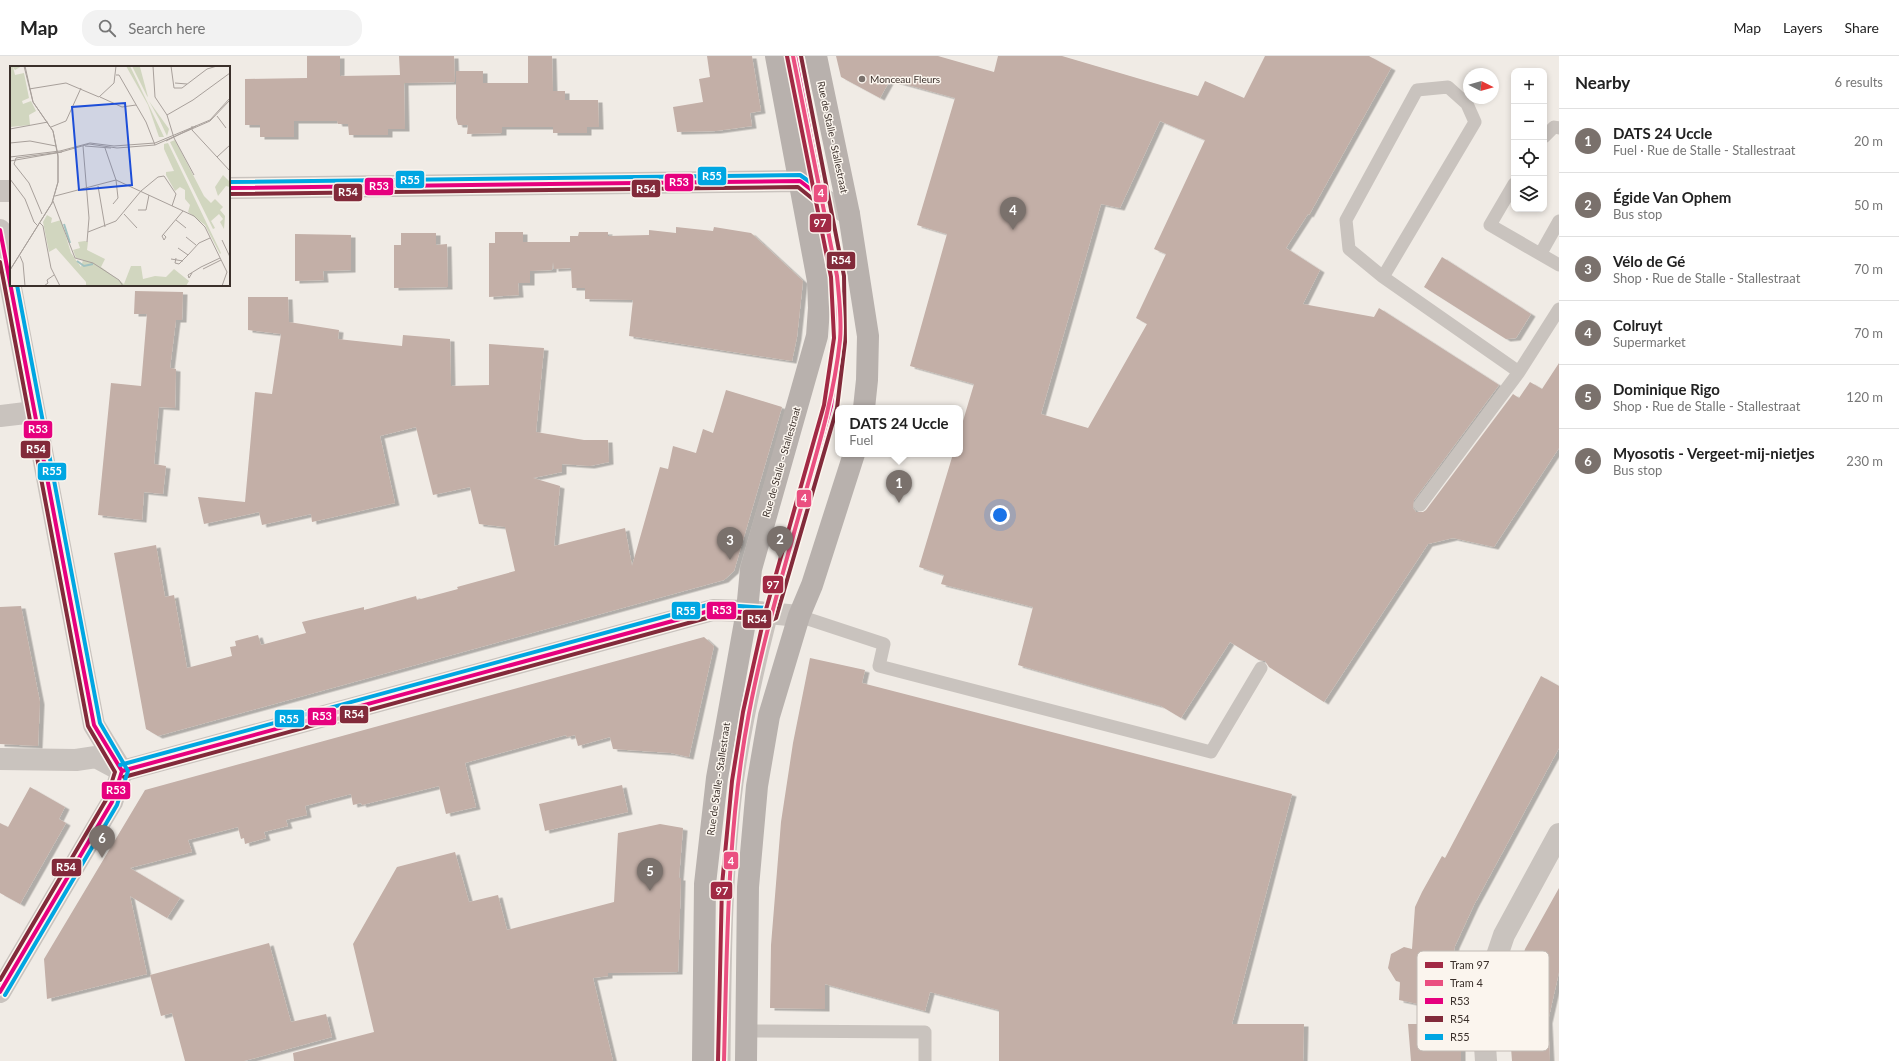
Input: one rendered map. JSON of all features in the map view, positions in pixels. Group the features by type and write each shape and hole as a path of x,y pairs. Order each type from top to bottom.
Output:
{"main road":[{"name":"Rue de Stalle - Stallestraat","path":"702,1061 705,884 717,778 747,611 751,569 817,336 819,308 818,281 776,56"},
{"name":"Rue de Stalle - Stallestraat","path":"816,56 849,214 868,336 867,380 864,405"},
{"path":"746,1061 748,887 757,786 769,716 800,616 812,585 853,457"}],"street":[{"path":"230,188 800,182 849,214"},
{"path":"0,230 10,284"},
{"path":"0,992 112,802 122,771 94,725 10,286"},
{"path":"0,416 34,412"},
{"path":"0,759 76,760 96,757 122,771 714,610 747,611 800,616"},
{"path":"1499,951 1504,935 1559,834"},
{"path":"1485,1051 1486,1061"}],"lane":[{"name":"Rue de Stalle - Stallestraat","path":"724,1061 725,961 732,832 749,713 772,614 831,406 837,375 840,339 838,277 795,56"},
{"path":"1382,277 1475,122 1467,104 1448,87 1417,90 1346,220 1349,249 1382,277 1519,372"},
{"path":"1547,134 1554,127 1559,128"},
{"path":"1511,189 1490,225 1541,253 1559,265"},
{"path":"1541,253 1559,221"},
{"path":"1420,505 1519,372 1559,309"},
{"path":"800,616 884,644 879,666 1211,752 1261,668"},
{"path":"746,1031 925,1032 925,1061"}],"building":[{"path":"307,56 340,56 340,76 400,75 399,56 454,56 455,82 404,83 405,129 388,129 388,135 349,135 348,124 338,124 337,121 294,121 294,137 260,137 260,125 245,125 245,79 307,78"},
{"path":"528,56 552,56 553,91 565,91 565,100 598,100 599,127 587,127 587,133 553,133 553,127 502,127 502,133 467,134 468,125 458,125 456,118 456,71 483,71 483,83 528,83"},
{"path":"707,56 752,56 761,111 750,113 752,126 716,131 677,132 673,107 703,102 699,79 710,77"},
{"path":"836,56 938,56 994,72 998,56 1062,56 1198,96 1205,81 1244,98 1265,56 1369,56 1391,68 1309,215 1308,214 1286,248 1320,270 1303,304 1374,317 1379,308 1499,385 1414,500 1413,508 1416,512 1423,512 1426,510 1513,394 1519,398 1530,382 1542,389 1559,363 1559,448 1494,547 1453,538 1428,544 1324,702 1269,667 1265,661 1259,660 1230,642 1181,718 1161,706 1018,665 1033,607 941,584 944,575 919,567 952,457 963,457 963,421 974,384 910,366 947,234 917,225 955,98 890,80 880,98 841,77","holes":["1160,121 1205,140 1154,249 1166,254 1136,318 1147,324 1088,428 1041,414 1101,204 1120,208"]},
{"path":"676,227 713,231 714,227 751,233 803,281 797,337 792,361 629,336 633,300 585,299 585,288 572,288 571,268 554,269 553,262 552,270 530,271 530,283 518,283 519,295 489,297 489,243 495,243 495,232 523,232 523,242 570,242 570,236 578,236 579,232 608,232 608,236 649,235 649,230 676,233"},
{"path":"401,233 436,233 436,245 447,244 448,287 394,288 394,245 401,245"},
{"path":"295,234 351,235 351,270 323,271 324,280 295,281"},
{"path":"1442,257 1531,314 1516,338 1506,339 1424,287"},
{"path":"135,291 183,292 182,320 176,320 170,368 176,369 175,408 159,407 154,464 166,466 163,494 144,492 142,520 98,515 111,383 141,386 147,314 134,314"},
{"path":"248,297 288,297 289,322 339,330 338,339 402,346 403,335 450,339 451,386 489,385 489,344 544,348 536,432 584,440 608,440 609,462 590,466 562,464 562,472 533,478 560,486 554,546 625,528 632,566 660,467 668,469 673,446 696,453 703,429 713,433 726,390 782,407 734,571 724,580 158,736 146,729 114,553 156,545 165,597 174,595 187,668 232,656 230,647 236,646 235,641 258,635 261,645 306,633 302,622 364,607 364,610 416,596 417,600 515,571 505,527 479,524 470,487 433,495 416,427 380,436 395,503 312,522 311,514 262,525 259,512 204,524 198,497 245,502 255,392 272,394 281,334 248,330"},
{"path":"21,606 40,702 38,746 0,744 0,607"},
{"path":"704,637 714,646 689,757 671,753 613,749 610,737 578,746 575,735 567,737 566,735 465,763 476,807 446,814 439,786 362,805 361,803 353,805 351,794 305,806 307,815 286,820 288,826 264,832 266,838 245,844 244,838 241,839 238,827 188,840 192,852 130,868 180,898 167,918 130,896 147,974 47,999 44,959 145,790"},
{"path":"810,658 865,670 862,683 1292,794 1232,1024 1304,1024 1303,1061 999,1061 999,1010 930,992 925,1011 825,984 825,1009 770,1008 771,945 781,822 793,743"},
{"path":"1541,676 1559,686 1559,748 1474,905 1454,951 1417,951 1417,1004 1399,1000 1400,982 1396,981 1388,968 1391,954 1404,947 1412,949 1415,907 1442,856 1445,858"},
{"path":"622,785 628,812 545,831 539,804"},
{"path":"30,787 65,807 59,819 66,823 20,904 0,893 0,823 8,827"},
{"path":"660,824 683,828 679,878 681,878 678,972 608,973 608,976 593,978 613,1061 294,1061 293,1053 374,1032 353,944 397,867 455,852 469,902 498,895 507,930 614,902 618,833"},
{"path":"1559,888 1559,972 1549,1017 1549,951 1524,951"},
{"path":"269,943 291,1022 326,1014 332,1037 244,1061 185,1061 172,1013 161,1016 150,975"},
{"path":"1408,1024 1417,1024 1417,1051 1461,1051 1461,1061 1411,1061"},
{"path":"1549,1041 1550,1061 1512,1061 1511,1051 1549,1051"}],"tram line":[{"name":"97","path":"718,1061 722,885 732,781 743,712 765,613 824,405 834,338 831,277 787,56"},
{"name":"4","path":"724,1061 729,887 736,800 742,756 754,687 766,636 819,445 834,382 841,332 837,276 793,56"}],"transit line":[{"name":"R53","path":"122,771 713,610 772,614 831,406 839,342 838,277 795,56"},
{"name":"R54","path":"801,56 844,276 845,342 837,405"},
{"name":"R55","path":"120,765 711,604 768,608 825,405 832,357 834,325 832,278 789,57"},
{"name":"R55","path":"230,182 800,175 827,194"},
{"name":"R53","path":"230,188 800,181 823,199"},
{"name":"R54","path":"230,194 798,187 819,204"},
{"name":"R53","path":"0,230 10,283"},
{"name":"R54","path":"0,262 88,726 115,772 106,800 0,980"},
{"name":"R53","path":"0,992 112,802 122,771 94,725 11,286"},
{"name":"R55","path":"5,995 117,805 128,771 100,723 17,286"},
{"name":"R54","path":"124,777 714,616 772,620 776,618 835,415"}],"place":[{"name":"Monceau Fleurs","path":"862,79"},
{"name":"Colruyt","path":"1013,230"},
{"name":"DATS 24 Uccle","path":"899,503"},
{"name":"Égide Van Ophem","path":"780,559"},
{"name":"Vélo de Gé","path":"730,560"},
{"name":"Myosotis - Vergeet-mij-nietjes","path":"102,858"},
{"name":"Dominique Rigo","path":"650,891"}]}
